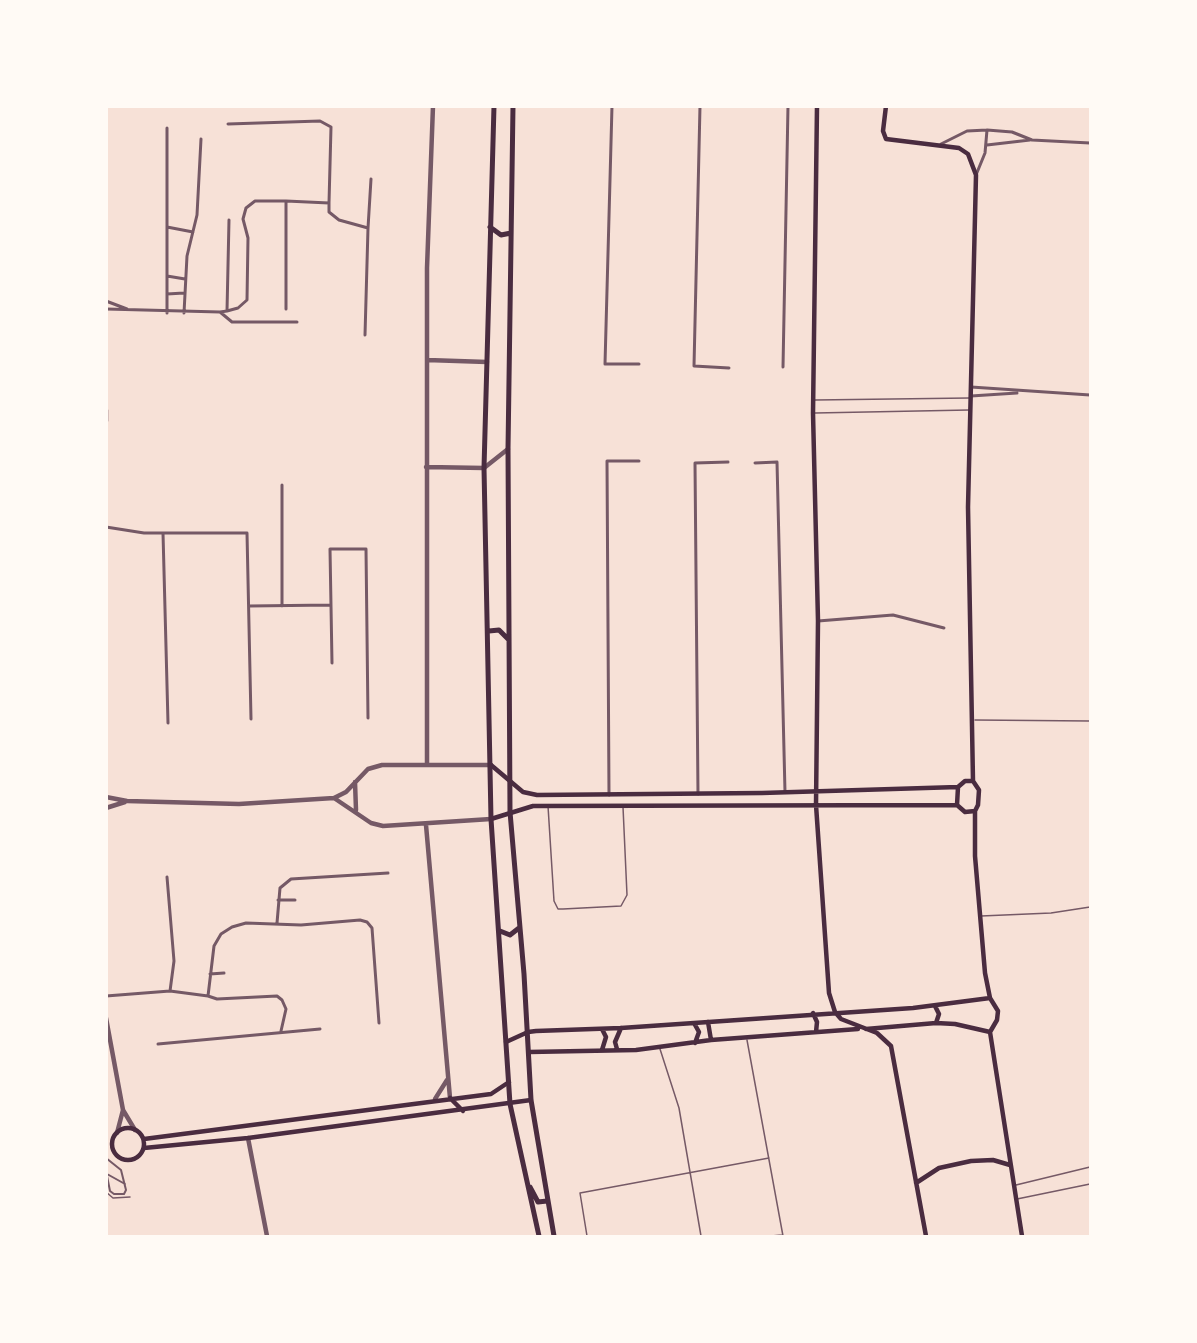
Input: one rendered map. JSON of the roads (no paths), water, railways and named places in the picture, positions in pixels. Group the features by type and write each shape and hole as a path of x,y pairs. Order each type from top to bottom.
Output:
{"main road":[{"path":"494,106 484,468 491,819 510,1104 539,1236"},
{"path":"513,106 507,448 510,812 528,1032 531,1100 554,1236"},
{"path":"817,106 813,413 818,621 816,805 829,993 835,1012 849,1024 878,1033 891,1046 926,1236"},
{"path":"885,106 883,131 886,140 956,146 968,153 976,175 968,507 973,781 979,790 978,805 975,811 975,856 990,998 998,1011 997,1020 990,1032 1022,1236"},
{"path":"490,227 501,235 511,232"},
{"path":"489,631 499,630 508,639"},
{"path":"491,765 509,783 530,794 698,794 957,787 965,781 973,781"},
{"path":"957,787 957,805"},
{"path":"654,794 654,805"},
{"path":"570,795 570,805"},
{"path":"491,819 523,807 548,805 957,805 965,812 975,811"},
{"path":"500,931 510,935 519,928"},
{"path":"506,1042 528,1032 621,1028 935,1006 990,998"},
{"path":"935,1006 939,1014 936,1023"},
{"path":"813,1013 817,1022 816,1032"},
{"path":"708,1022 711,1040"},
{"path":"694,1023 699,1032 695,1043"},
{"path":"529,1052 660,1048 711,1040 936,1023 955,1024 990,1032"},
{"path":"617,1049 615,1041 621,1028"},
{"path":"602,1029 606,1037 602,1050"},
{"path":"144,1139 491,1094 509,1082"},
{"path":"450,1098 463,1111"},
{"path":"144,1148 248,1138 463,1111 531,1100"},
{"path":"129,1128 135,1130 144,1139 144,1148 140,1155 131,1160 119,1157 114,1152 113,1139 117,1133 129,1128"},
{"path":"106,1141 113,1139"},
{"path":"106,1152 114,1152"},
{"path":"916,1183 939,1168 971,1161 993,1160 1010,1165"},
{"path":"525,1177 536,1200 542,1203 547,1201"}],"street":[{"path":"427,764 426,467 433,106"},
{"path":"612,106 605,364 639,364"},
{"path":"699,106 694,366 729,368"},
{"path":"783,367 788,106"},
{"path":"228,124 326,123 333,132 329,212 339,219 368,228"},
{"path":"167,128 167,313"},
{"path":"976,175 987,145 987,130"},
{"path":"940,145 967,131 1012,132 1032,140"},
{"path":"184,313 187,256 197,216 201,139"},
{"path":"987,145 1014,144 1032,140 1090,143"},
{"path":"365,335 371,179"},
{"path":"106,309 184,313 220,312 238,308 247,300 248,238 243,219 246,208 255,201 329,202"},
{"path":"286,201 286,309"},
{"path":"227,311 229,220"},
{"path":"167,227 193,232"},
{"path":"167,276 185,279"},
{"path":"167,294 184,293"},
{"path":"106,301 132,310"},
{"path":"220,312 232,322 297,322"},
{"path":"427,360 487,362"},
{"path":"971,387 1090,395"},
{"path":"971,397 1009,395 1019,392"},
{"path":"106,410 106,421"},
{"path":"426,467 484,468 507,448"},
{"path":"609,795 607,461 639,461"},
{"path":"698,794 695,464 729,462"},
{"path":"755,463 777,462 785,792"},
{"path":"282,485 282,606"},
{"path":"106,528 163,533 247,533 251,719"},
{"path":"163,533 168,723"},
{"path":"332,663 330,549 366,549 368,718"},
{"path":"249,606 331,605"},
{"path":"818,621 893,615 944,627"},
{"path":"334,798 368,769 382,765 491,765"},
{"path":"355,782 356,810"},
{"path":"106,797 128,801 239,804 334,798 356,810 371,823 383,826 491,819"},
{"path":"106,808 128,801"},
{"path":"426,825 450,1098"},
{"path":"277,923 280,888 291,879 388,873"},
{"path":"167,877 174,961 170,991"},
{"path":"278,900 295,900"},
{"path":"208,996 214,946 221,934 232,927 246,923 367,922 372,928 379,1023"},
{"path":"210,974 224,973"},
{"path":"106,996 170,991 217,999 277,996 282,1000 286,1009 281,1031"},
{"path":"106,1018 109,1049 123,1110 135,1130"},
{"path":"158,1044 320,1029"},
{"path":"435,1100 447,1080"},
{"path":"117,1133 123,1110"},
{"path":"248,1138 267,1236"},
{"path":"106,1158 121,1170 125,1184 124,1194 114,1194 110,1189 107,1172"},
{"path":"107,1172 125,1184"}],"lane":[{"path":"814,400 971,397"},
{"path":"813,413 970,410"},
{"path":"971,720 1090,721"},
{"path":"548,805 554,901 558,909 621,906 627,895 623,805"},
{"path":"980,916 1051,913 1090,907"},
{"path":"747,1038 783,1235 771,1236"},
{"path":"660,1048 680,1108 701,1236"},
{"path":"587,1236 580,1193 769,1158"},
{"path":"1014,1185 1090,1167"},
{"path":"1016,1199 1090,1184"},
{"path":"106,1192 113,1198 130,1197"}]}
